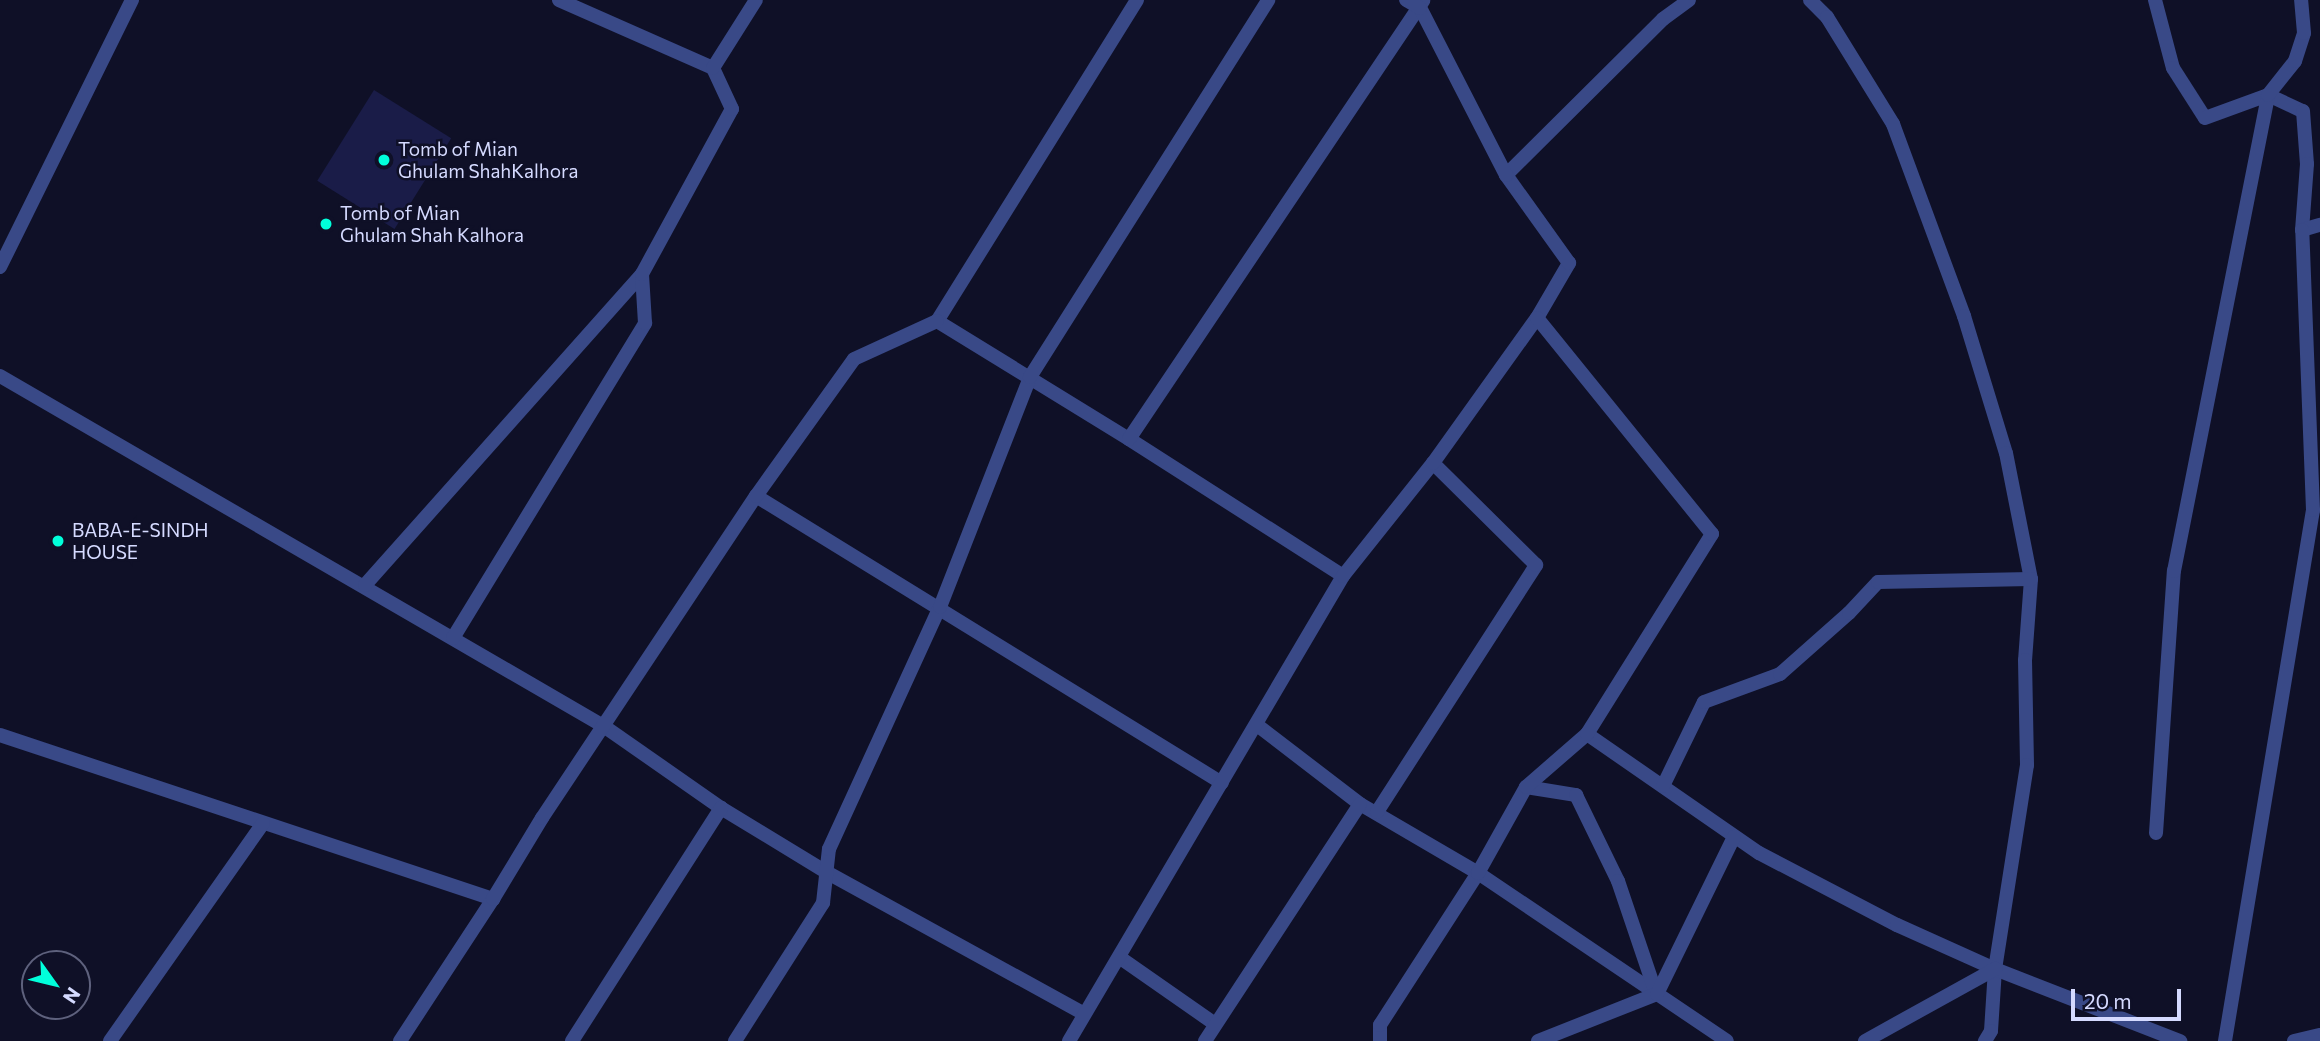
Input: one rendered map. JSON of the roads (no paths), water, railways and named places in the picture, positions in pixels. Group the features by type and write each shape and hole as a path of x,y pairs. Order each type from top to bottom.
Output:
{"street":[{"path":"0,267 132,0"},
{"path":"365,585 642,274 732,109 713,68 559,0"},
{"path":"713,68 756,0"},
{"path":"400,1041 494,899 542,818 605,727 756,496 854,359 937,321 1137,0"},
{"path":"735,1041 823,902 829,849 940,607 1030,377 1268,0"},
{"path":"1069,1041 1343,576 1433,463 1537,318 1569,262 1506,175 1422,4 1406,0"},
{"path":"1506,175 1663,19 1689,0"},
{"path":"1810,0 1827,17 1898,136 1964,316 2006,453 2031,579 2025,660 2027,765 1995,969 1989,1038"},
{"path":"2155,0 2173,68 2206,118 2269,95 2302,111 2307,164 2302,230 2320,535"},
{"path":"2156,833 2175,571 2269,95 2295,61 2304,33 2301,0"},
{"path":"1129,439 1422,4"},
{"path":"2302,230 2320,225"},
{"path":"453,638 645,323 642,274"},
{"path":"1380,1041 1380,1025 1478,873 1526,787 1587,734 1712,534 1537,318"},
{"path":"937,321 1129,439 1343,576"},
{"path":"0,376 365,585 605,727 721,807 828,873 1084,1014"},
{"path":"1377,812 1536,565 1433,463"},
{"path":"756,496 1222,783"},
{"path":"2225,1041 2317,508"},
{"path":"1663,786 1704,702 1780,674 1849,613 1878,582 2031,579"},
{"path":"1257,725 1360,804 1478,873 1727,1041"},
{"path":"1587,734 1759,853 1897,925 1995,969 2180,1041"},
{"path":"0,735 494,899"},
{"path":"1526,787 1576,795 1618,881 1657,994"},
{"path":"1205,1041 1360,804"},
{"path":"572,1041 721,807"},
{"path":"110,1041 263,823"},
{"path":"1538,1041 1657,994 1734,837"},
{"path":"1119,957 1214,1024"},
{"path":"1865,1041 1995,969"},
{"path":"2294,1041 2320,1035"}],"place":[{"name":"Tomb of Mian Ghulam ShahKalhora","path":"384,160"},
{"name":"Tomb of Mian Ghulam Shah Kalhora","path":"326,224"},
{"name":"BABA-E-SINDH HOUSE","path":"58,541"}]}
